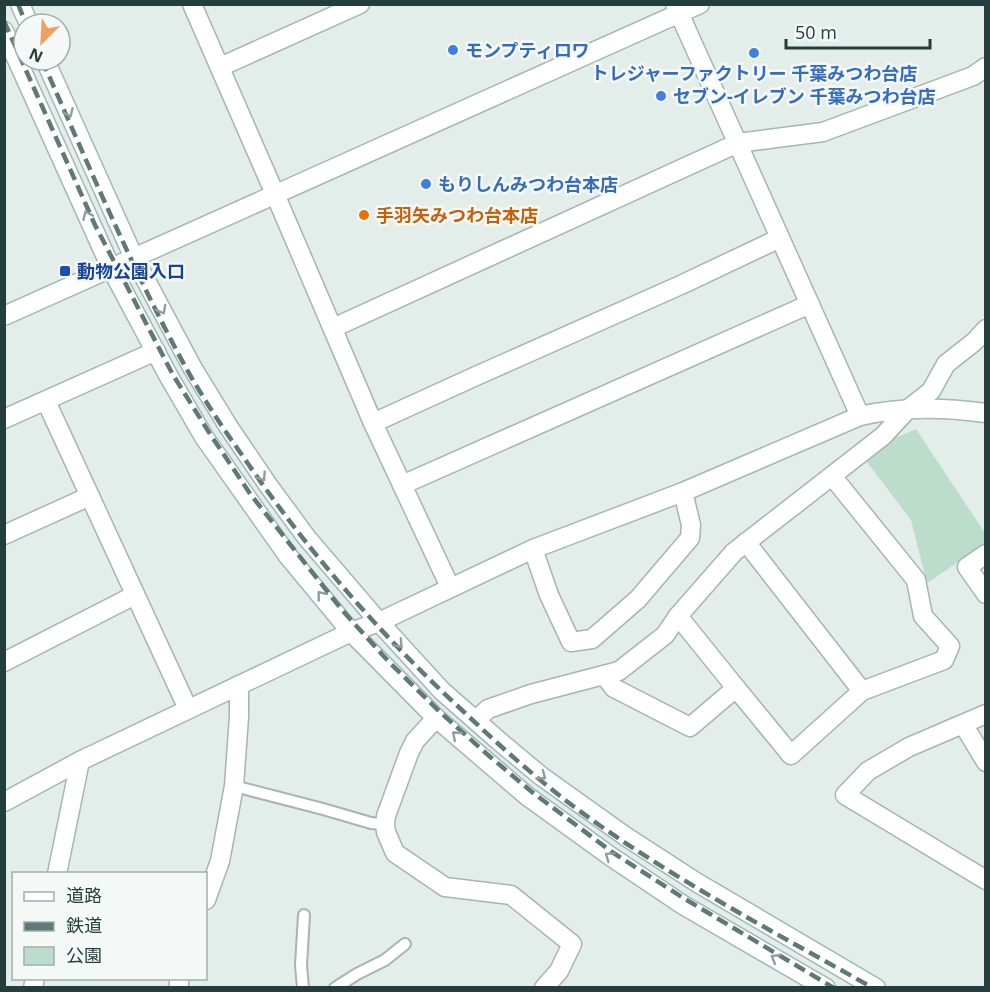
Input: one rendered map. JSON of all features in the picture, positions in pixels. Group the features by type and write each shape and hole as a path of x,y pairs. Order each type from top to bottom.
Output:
{"street":[{"path":"192,4 373,423 450,587"},
{"path":"4,316 677,9 700,4"},
{"path":"219,67 356,5"},
{"path":"677,9 860,416"},
{"path":"4,31 111,268 168,375 204,437 288,556 351,632 436,718 527,796 683,905 826,987"},
{"path":"333,328 738,143 823,132 973,76 986,67"},
{"path":"50,72 134,258 192,367 261,476 307,537 379,622 442,691 541,776 625,836 696,882 876,987"},
{"path":"373,423 780,238"},
{"path":"402,485 810,304"},
{"path":"476,720 488,710 531,694 619,671 665,635 678,616 734,552 883,436 908,409 931,391 946,364 965,350 986,329"},
{"path":"4,419 156,351"},
{"path":"46,401 188,709"},
{"path":"4,802 80,761 188,709 533,549 683,492 860,416 883,411 942,408 986,413"},
{"path":"678,616 791,755 862,691 944,660 950,646 922,616 915,580 832,476"},
{"path":"533,549 549,595 571,642 592,639 638,599 690,538 691,525 683,492"},
{"path":"4,535 90,496"},
{"path":"746,542 862,691"},
{"path":"986,554 967,567 986,594"},
{"path":"4,662 135,595"},
{"path":"604,675 614,688 690,727 736,688"},
{"path":"207,897 220,861 234,786 239,685"},
{"path":"986,714 909,747 868,771 845,795 986,880"},
{"path":"436,718 415,741 409,753 385,824 394,853 445,887 511,895 572,944 559,971 544,987"},
{"path":"963,724 986,762"},
{"path":"57,872 80,761"}],"lane":[{"path":"234,786 323,808 371,823 385,824"},
{"path":"303,987 301,965 304,915"},
{"path":"335,987 385,960 405,944"}],"green space":[{"path":"916,429 985,533 985,544 927,583 911,520 863,457 883,443"}],"railway":[{"path":"18,4 21,12"},
{"path":"4,21 95,225 173,375 251,495 342,610 389,662 441,713 532,792 612,852 685,899 834,988"},
{"path":"47,72 129,254 192,379 266,490 318,557 374,622 433,683 497,742 584,814 701,891 873,988"}],"place":[{"name":"モンプティロワ","path":"453,50"},
{"name":"トレジャーファクトリー 千葉みつわ台店","path":"754,53"},
{"name":"セブン-イレブン 千葉みつわ台店","path":"661,96"},
{"name":"もりしんみつわ台本店","path":"426,184"},
{"name":"手羽矢みつわ台本店","path":"364,215"},
{"name":"動物公園入口","path":"65,271"}]}
